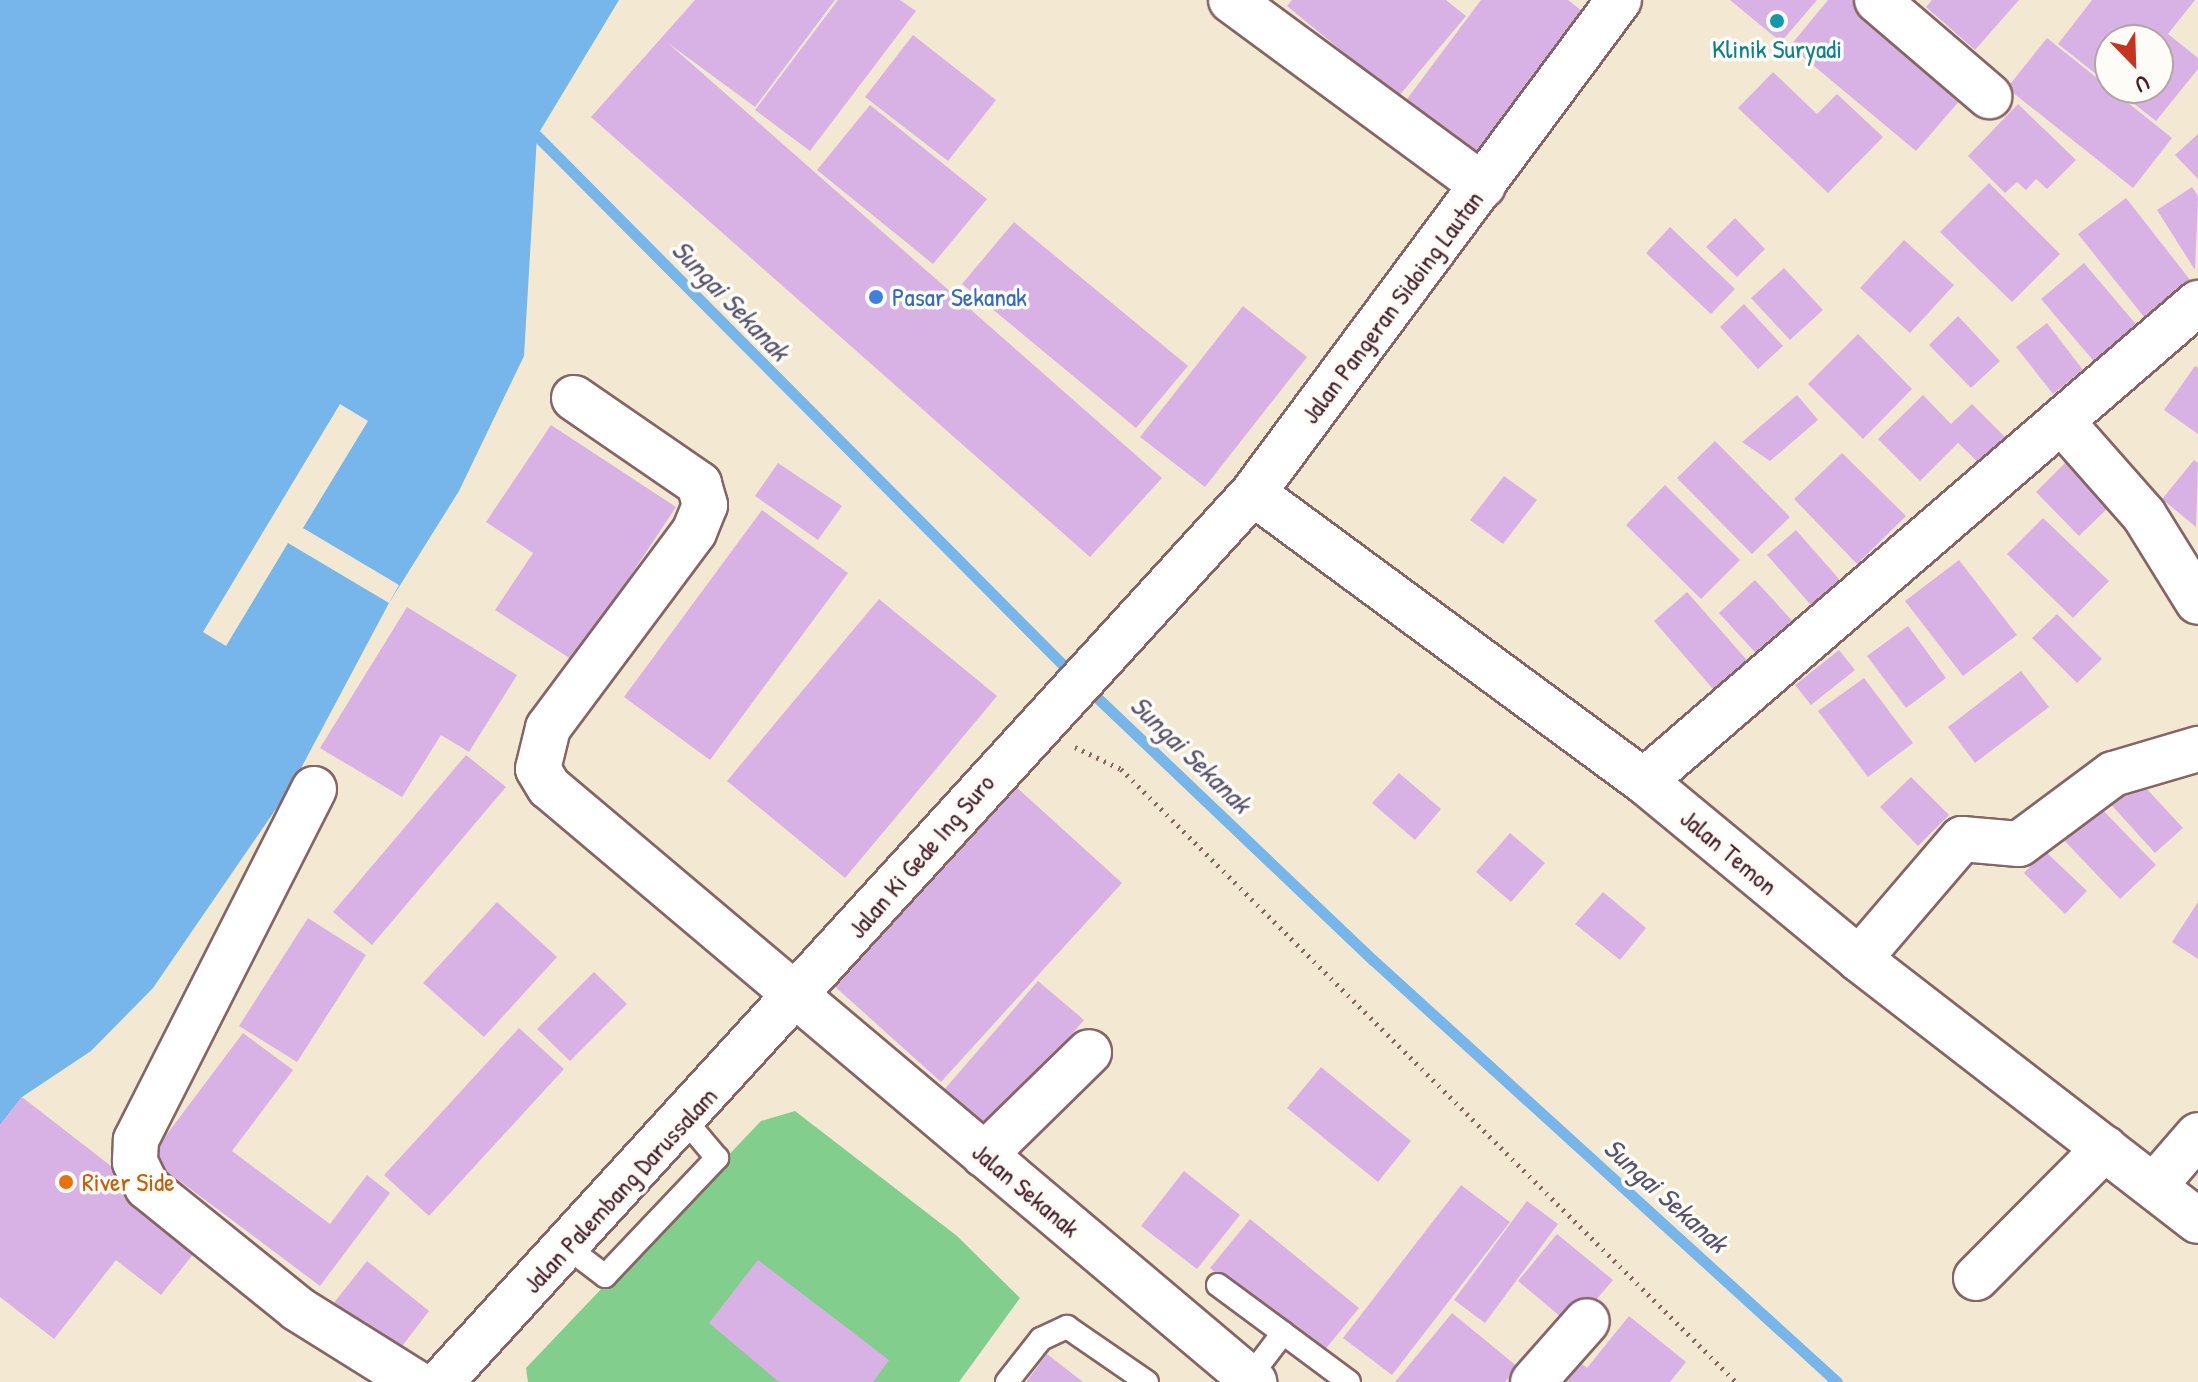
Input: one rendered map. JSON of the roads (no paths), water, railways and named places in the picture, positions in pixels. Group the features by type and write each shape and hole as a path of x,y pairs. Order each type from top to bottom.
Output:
{"street":[{"path":"1231,0 1483,186"},
{"name":"Jalan Pangeran Sidoing Lautan","path":"1151,604 1253,493 1619,0"},
{"path":"1877,0 1989,96"},
{"path":"1644,781 2062,422 2187,329"},
{"name":"Jalan Sekanak","path":"574,398 699,484 705,505 694,532 548,728 538,769 549,787 1250,1381"},
{"path":"2062,422 2144,515 2198,602"},
{"name":"Jalan Temon","path":"1253,493 1450,638 1499,679 1644,781 1859,959 2198,1221"},
{"name":"Jalan Ki Gede Ing Suro","path":"798,999 1037,722 1151,604"},
{"path":"1859,959 1962,839 2019,844 2113,774 2198,749"},
{"path":"314,789 136,1140 135,1162 147,1187 298,1309 415,1382"},
{"name":"Jalan Palembang Darussalam","path":"441,1382 798,999"},
{"path":"984,1155 1089,1052"},
{"path":"2154,1186 2198,1135"},
{"path":"1976,1278 2105,1148"},
{"path":"1533,1382 1587,1321"}],"lane":[{"path":"1218,1285 1349,1382"},
{"path":"1007,1382 1041,1339 1067,1327 1147,1382"},
{"path":"1250,1381 1283,1333"}],"water":[{"path":"0,0 619,0 537,136 524,356 459,491 389,603 291,787 153,988 91,1051 22,1097 0,1125"}],"waterway":[{"name":"Sungai Sekanak","path":"537,136 1073,675"},
{"name":"Sungai Sekanak","path":"1086,687 1373,960 1837,1382"}],"place":[{"name":"Klinik Suryadi","path":"1777,21"},
{"name":"Pasar Sekanak","path":"876,297"},
{"name":"River Side","path":"66,1182"}]}
